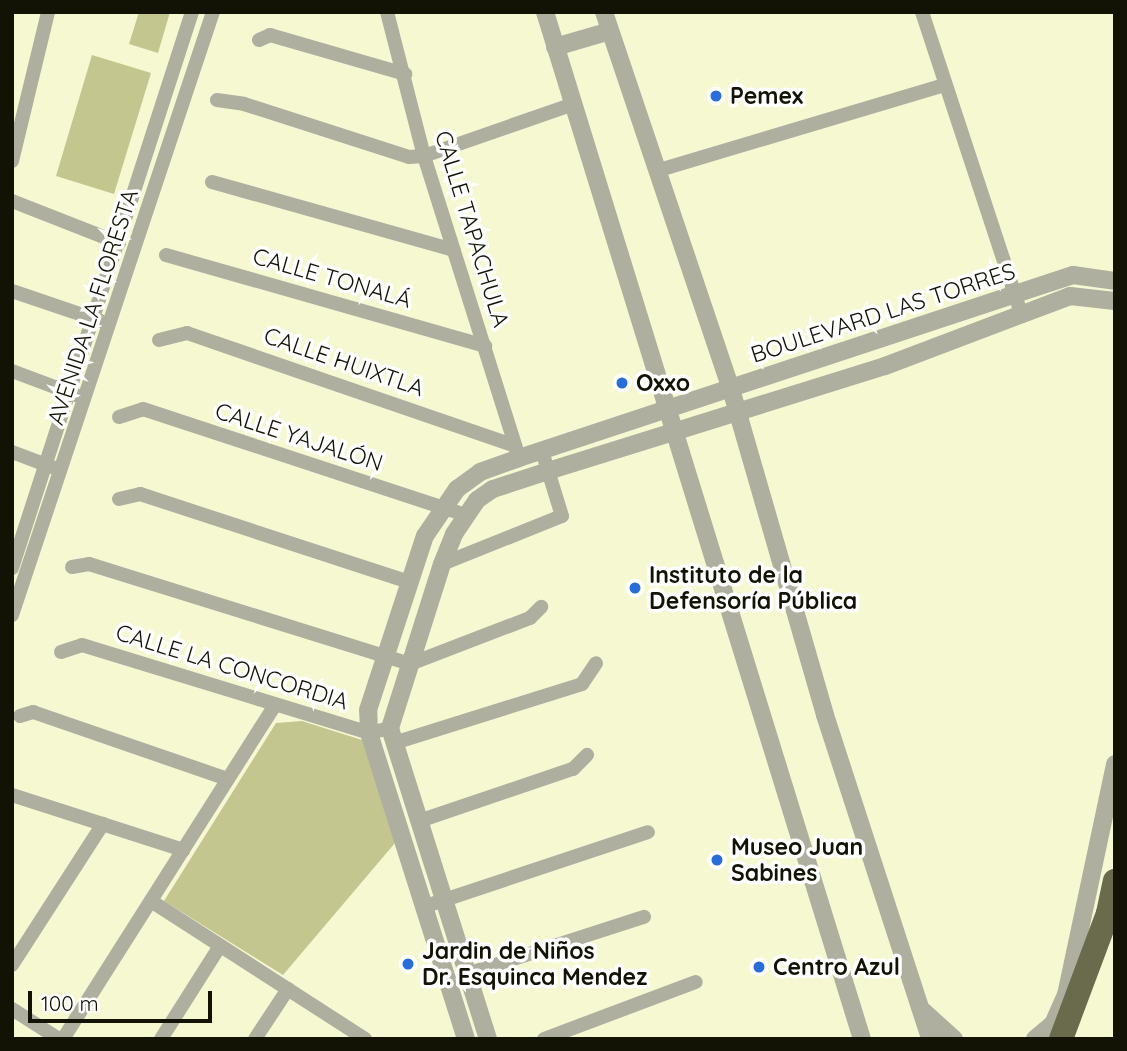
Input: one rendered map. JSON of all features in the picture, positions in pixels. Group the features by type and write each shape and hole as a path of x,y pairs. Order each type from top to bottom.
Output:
{"highway":[{"path":"1061,1039 1108,913 1115,881"}],"street":[{"path":"12,161 48,12"},
{"name":"AVENIDA LA FLORESTA","path":"12,568 18,534 46,465 70,393 192,12"},
{"name":"AVENIDA LA FLORESTA","path":"12,615 63,472 213,12"},
{"name":"CALLE TAPACHULA","path":"387,12 424,156 516,452"},
{"path":"545,12 862,1039"},
{"path":"604,12 731,388 825,715 917,1006 930,1039"},
{"path":"922,12 1022,316"},
{"path":"555,47 610,31"},
{"path":"259,40 270,36 405,74"},
{"path":"656,171 944,85"},
{"path":"217,100 244,104 409,157 424,156 573,104"},
{"path":"212,182 453,250"},
{"path":"12,201 119,243"},
{"name":"CALLE TONALÁ","path":"166,255 485,346"},
{"name":"BOULEVARD LAS TORRES","path":"369,733 368,710 425,536 457,489 480,472 516,452 542,451 1015,298 1073,275 1115,281"},
{"path":"12,291 93,317 110,326"},
{"name":"BOULEVARD LAS TORRES","path":"392,736 410,664 442,564 466,515 493,489 736,409 885,366 1070,296 1115,301"},
{"name":"CALLE HUIXTLA","path":"159,340 187,332 516,452"},
{"path":"12,371 87,399"},
{"name":"CALLE YAJALÓN","path":"119,417 143,409 466,515"},
{"path":"442,564 562,516 542,451"},
{"path":"12,452 63,472"},
{"path":"119,499 140,494 410,582"},
{"path":"18,534 37,546"},
{"path":"72,567 89,564 410,664 530,618 541,607"},
{"name":"CALLE LA CONCORDIA","path":"61,652 82,645 369,733 392,736 582,684 596,663"},
{"path":"12,1009 61,1039 275,705"},
{"path":"20,716 33,712 228,779"},
{"path":"369,733 466,1039"},
{"path":"392,736 488,1039"},
{"path":"419,821 573,769 587,755"},
{"path":"1035,1039 1053,1024 1066,995 1115,764"},
{"path":"12,795 183,850"},
{"path":"12,965 103,824"},
{"path":"424,907 648,832"},
{"path":"151,901 356,1036"},
{"path":"467,974 644,917"},
{"path":"161,1039 220,946"},
{"path":"544,1039 696,982"},
{"path":"256,1039 288,989"},
{"path":"917,1006 954,1039"}],"green space":[{"path":"139,12 170,12 158,53 129,44"},
{"path":"92,55 151,73 114,194 56,176"},
{"path":"302,721 362,740 395,843 283,975 164,901 276,723"}],"place":[{"name":"Pemex","path":"716,96"},
{"name":"Oxxo","path":"622,383"},
{"name":"Instituto de la Defensoría Pública","path":"635,588"},
{"name":"Museo Juan Sabines","path":"717,860"},
{"name":"Jardin de Niños Dr. Esquinca Mendez","path":"408,964"},
{"name":"Centro Azul","path":"759,967"}]}
